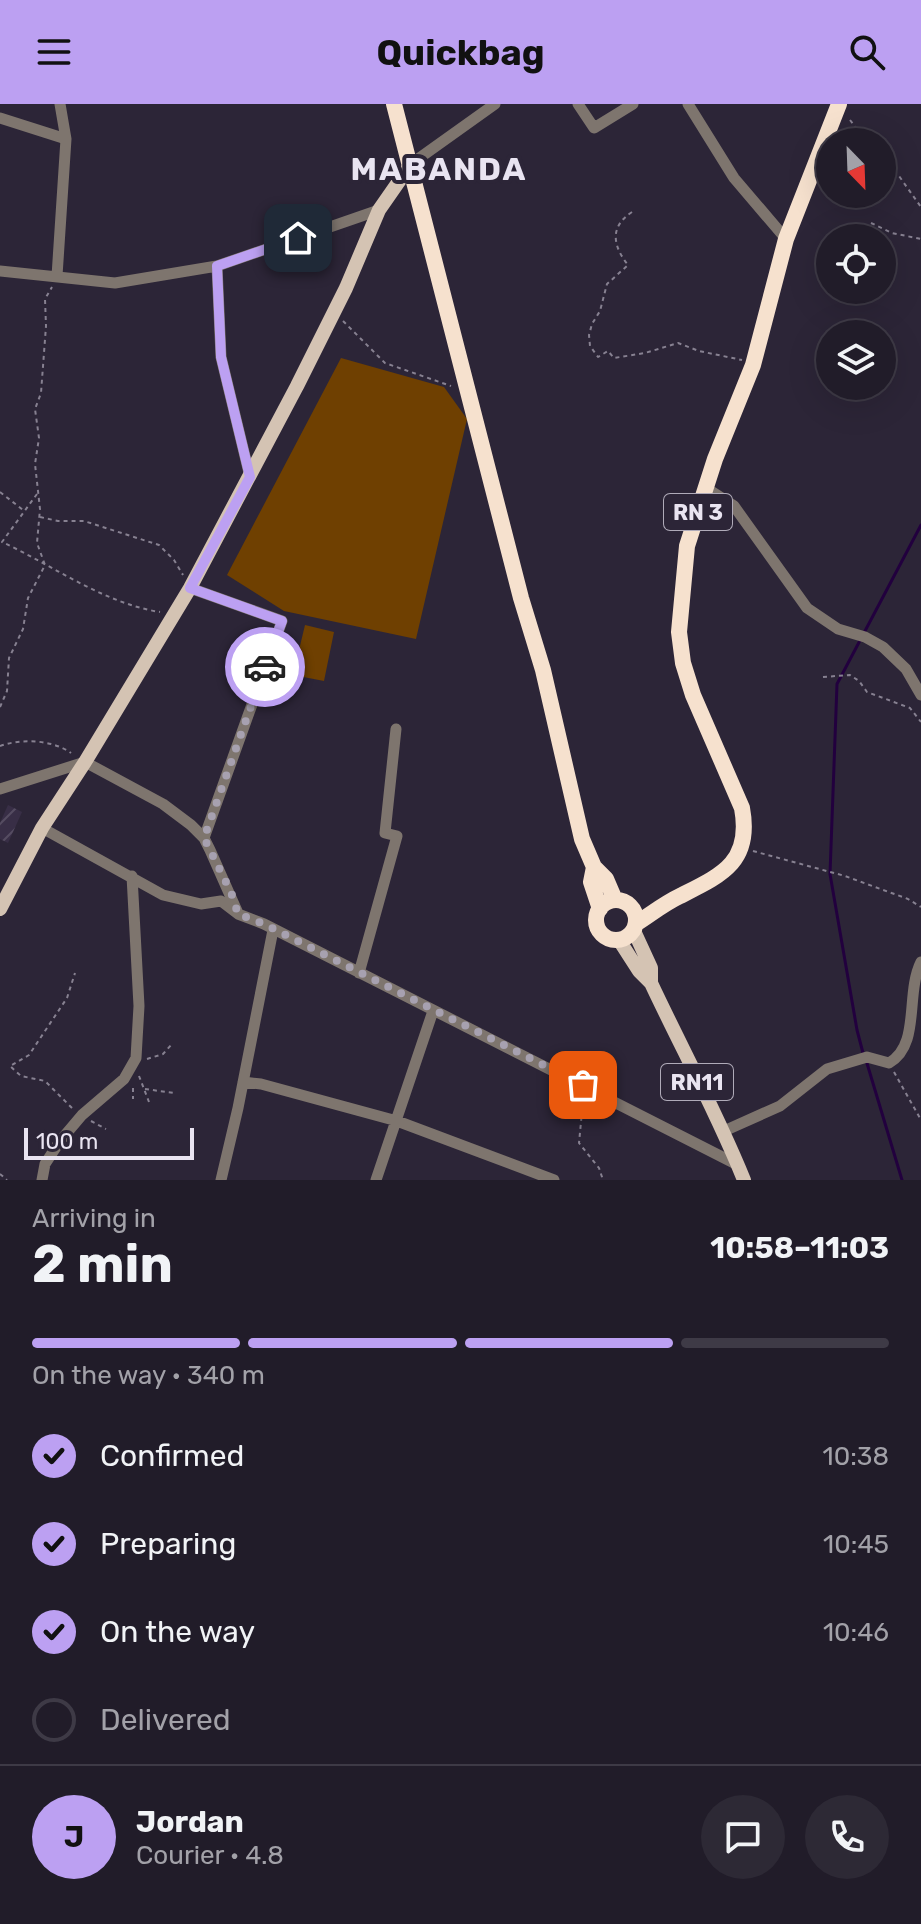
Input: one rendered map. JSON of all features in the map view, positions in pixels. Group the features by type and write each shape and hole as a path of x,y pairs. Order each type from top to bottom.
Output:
{"highway":[{"path":"394,104 521,598 543,670 582,839 594,867 591,882 615,905 630,931"},
{"name":"RN 3","path":"741,848 745,825 742,808 693,695 683,663 679,632 687,546 715,459 753,365 786,239 837,107"},
{"path":"678,896 615,905 597,915 597,928 606,938 630,931 678,896 721,874 733,865 741,848"}],"main road":[{"path":"0,909 42,828 190,588 334,312 379,210 411,164"},
{"name":"RN11","path":"630,931 639,971 651,983 724,1131 744,1180"}],"street":[{"path":"57,276 66,139 60,104"},
{"path":"411,164 495,104"},
{"path":"578,104 594,128 633,104"},
{"path":"688,104 734,178 786,239"},
{"path":"0,118 66,139"},
{"path":"0,271 115,283 217,266 379,210"},
{"path":"217,266 221,357 250,477"},
{"path":"706,488 734,506 807,608 838,629 865,637 883,647 906,669 921,695"},
{"path":"190,588 282,621 204,838"},
{"path":"359,973 397,836 385,833 396,729"},
{"path":"0,789 85,762 163,804 191,825 204,838 231,892 238,914"},
{"path":"42,828 163,895 201,904 221,901 238,914 738,1165"},
{"path":"42,1180 45,1164 82,1115 124,1079 135,1060 139,1006 132,876"},
{"path":"0,889 15,880"},
{"path":"224,1179 273,930"},
{"path":"724,1131 780,1106 827,1069 867,1057 877,1057 889,1063 902,1056 913,1032 914,980 921,962"},
{"path":"376,1180 433,1011"},
{"path":"243,1082 261,1084 397,1121 554,1180"}],"path":[{"path":"837,107 856,128"},
{"path":"896,173 921,207"},
{"path":"632,212 617,228 614,239 617,251 628,265 607,284 589,335 590,346 598,357 608,351 614,358 678,343 753,365"},
{"path":"871,223 900,235 921,239"},
{"path":"0,707 7,691 9,658 23,629 28,598 45,565 37,543 39,516 35,464 39,438 35,409 41,393 45,299 57,276"},
{"path":"334,312 385,363 469,393"},
{"path":"0,492 24,511"},
{"path":"38,493 1,543 86,587 142,610 172,617"},
{"path":"39,516 58,521 84,521 159,545 174,560 190,588"},
{"path":"823,677 850,675 867,692 910,708 921,722"},
{"path":"0,746 13,741 57,745 70,752 76,761 85,762"},
{"path":"741,848 845,876 908,899 921,907"},
{"path":"75,973 67,998 29,1055 10,1066 21,1076 45,1081 82,1115 106,1129"},
{"path":"149,1102 135,1060 150,1060 163,1054 172,1044"},
{"path":"884,1062 890,1066 921,1120"},
{"path":"133,1099 133,1086 139,1077"},
{"path":"583,1085 579,1143 599,1168 603,1180"},
{"path":"144,1089 174,1093"},
{"path":"0,1174 7,1180"}],"shaded area":[{"path":"341,358 444,387 467,419 416,639 284,611 227,575"},
{"path":"305,625 334,632 324,681 293,675"},
{"path":"8,805 22,812 8,843 0,839 0,823"}],"waterway":[{"path":"863,1053 830,874 837,684 921,525"},
{"path":"866,1060 902,1180"}],"way so far":[{"path":"265,667 204,838 231,892 238,914 264,924 583,1085"}],"district":[{"name":"MABANDA","path":"439,169"}],"route":[{"path":"265,667 282,621 190,588 250,477 221,357 217,266 298,238"}]}
